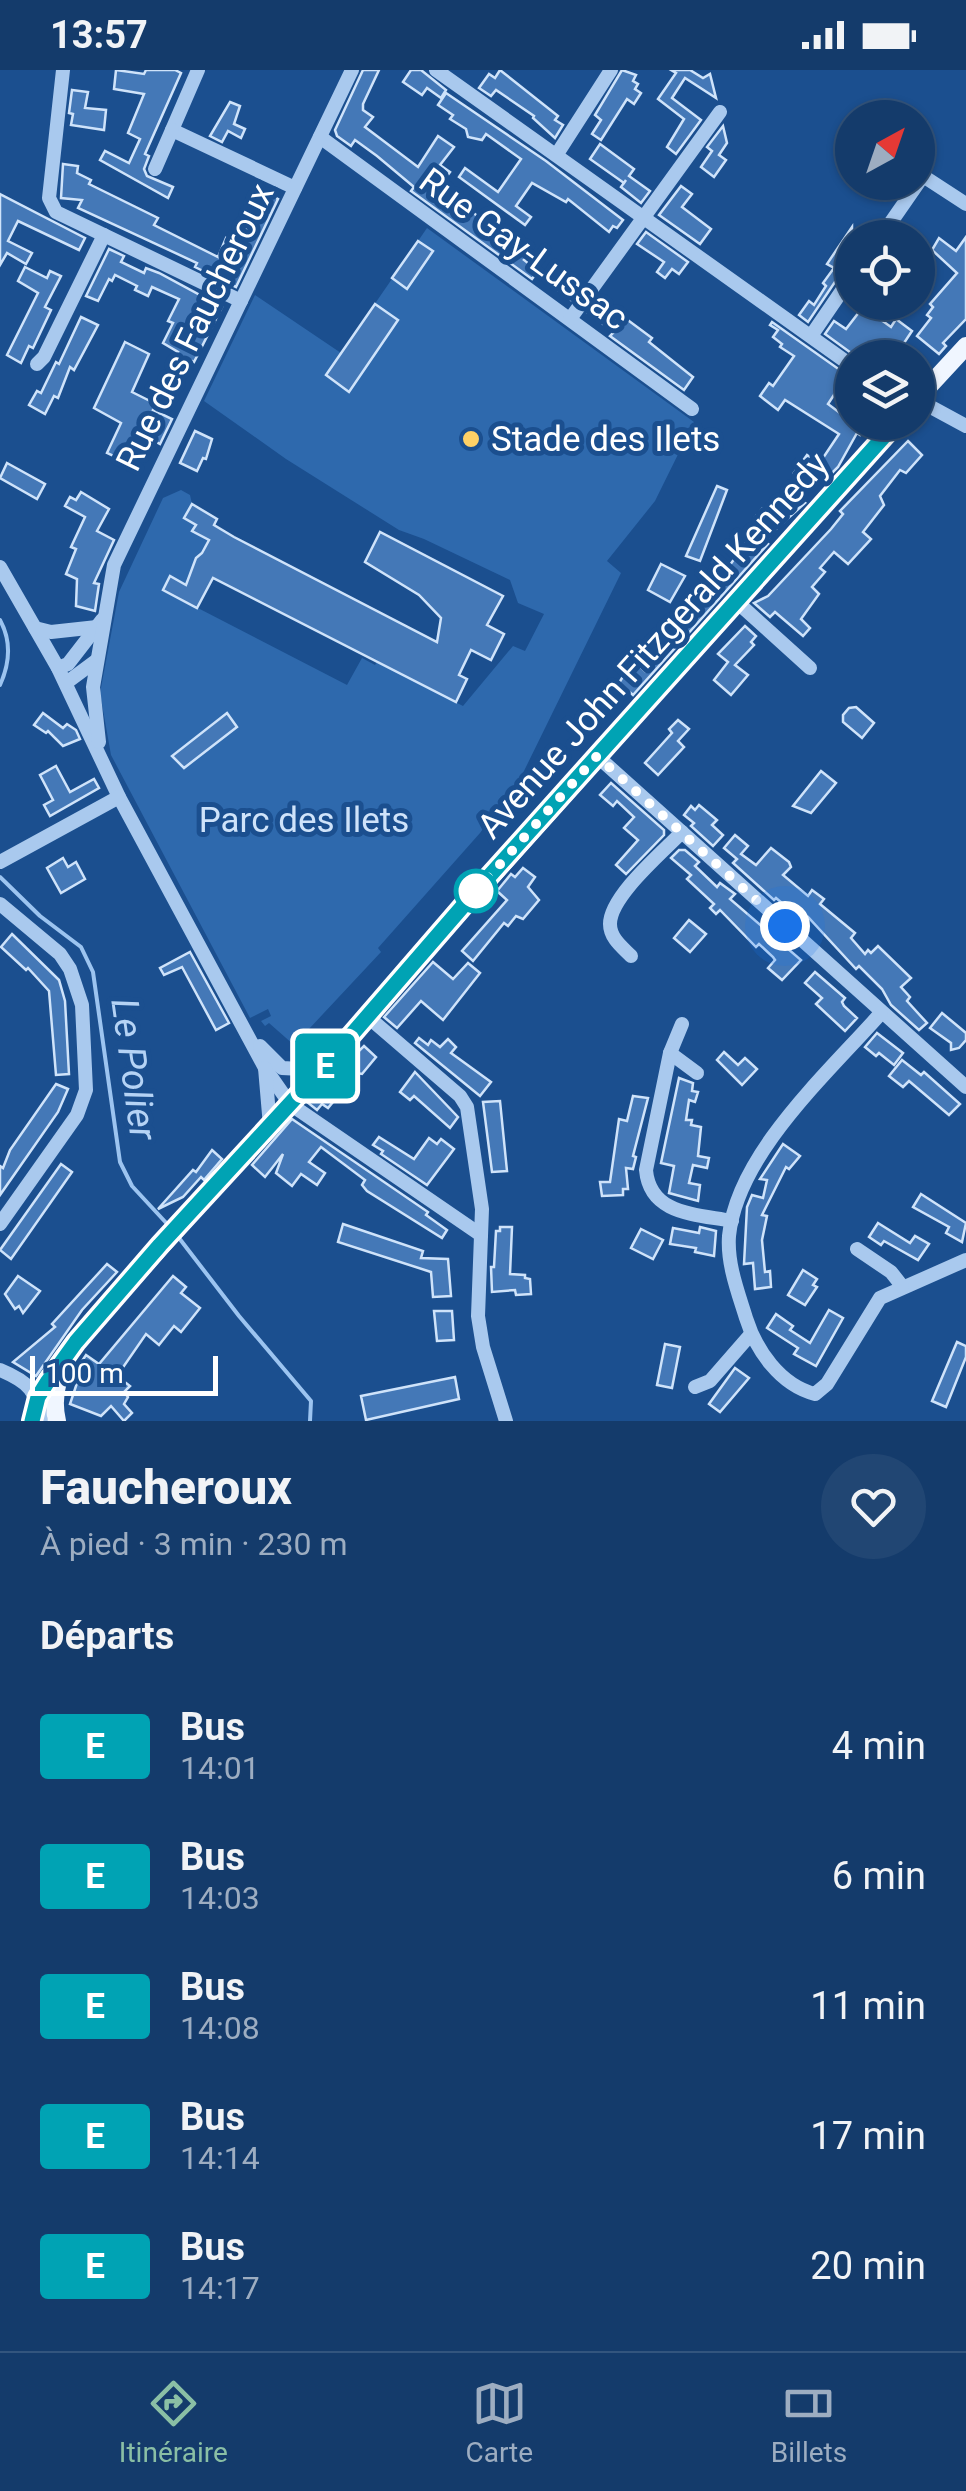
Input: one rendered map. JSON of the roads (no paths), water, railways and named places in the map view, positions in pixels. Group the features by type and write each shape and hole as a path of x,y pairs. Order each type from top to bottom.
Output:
{"main road":[{"path":"935,381 966,346"},
{"name":"Avenue John Fitzgerald Kennedy","path":"51,1419 62,1365 76,1342 881,440"},
{"path":"32,1421 38,1397 62,1365"}],"street":[{"path":"63,70 49,198 56,212 241,301"},
{"path":"155,168 198,70"},
{"name":"Rue des Faucheroux","path":"102,759 92,700 101,621 114,565 352,70"},
{"path":"436,70 835,354"},
{"path":"557,154 611,70"},
{"path":"570,319 720,112"},
{"path":"172,130 295,188"},
{"name":"Rue Gay-Lussac","path":"320,137 692,410"},
{"path":"892,220 922,176 966,204"},
{"path":"38,364 104,235"},
{"path":"811,336 835,301"},
{"path":"935,409 966,426"},
{"path":"0,567 58,668"},
{"path":"738,602 810,668"},
{"path":"36,628 51,632 101,621"},
{"name":"Rue des Faucheroux","path":"101,621 68,664 58,668 119,797 266,1068 290,1104"},
{"path":"66,683 98,659"},
{"path":"597,756 881,1013 963,1077"},
{"path":"2,861 119,797"},
{"path":"631,956 614,938 610,924 615,905 682,832"},
{"path":"0,904 60,954 70,969 82,1005 86,1090 77,1115 0,1224"},
{"path":"881,1013 763,1149 748,1173 732,1221 730,1260 751,1334 776,1370 815,1394 827,1384 880,1298 966,1260"},
{"path":"368,1016 460,1096 467,1107 482,1209 478,1316 483,1347 506,1421"},
{"path":"682,1024 670,1053 646,1170 647,1182 669,1209 732,1221"},
{"name":"Rue des Faucheroux","path":"250,1035 282,1068"},
{"path":"670,1053 697,1073"},
{"name":"Rue des Faucheroux","path":"266,1068 270,1126"},
{"path":"321,1070 282,1068 290,1104 480,1235"},
{"path":"857,1250 891,1272 902,1286"},
{"path":"695,1387 710,1381 751,1334"},
{"path":"0,1370 22,1381 38,1397 51,1419"}],"waterway":[{"name":"Le Polier","path":"0,620 8,652 0,685"},
{"name":"Le Polier","path":"0,877 40,916 81,947 93,972 120,1162 132,1186 170,1227"},
{"name":"Le Polier","path":"179,1238 311,1401 310,1421"}],"place":[{"name":"Stade des Ilets","path":"471,439"}],"park label":[{"name":"Parc des Ilets","path":"304,820"}]}
